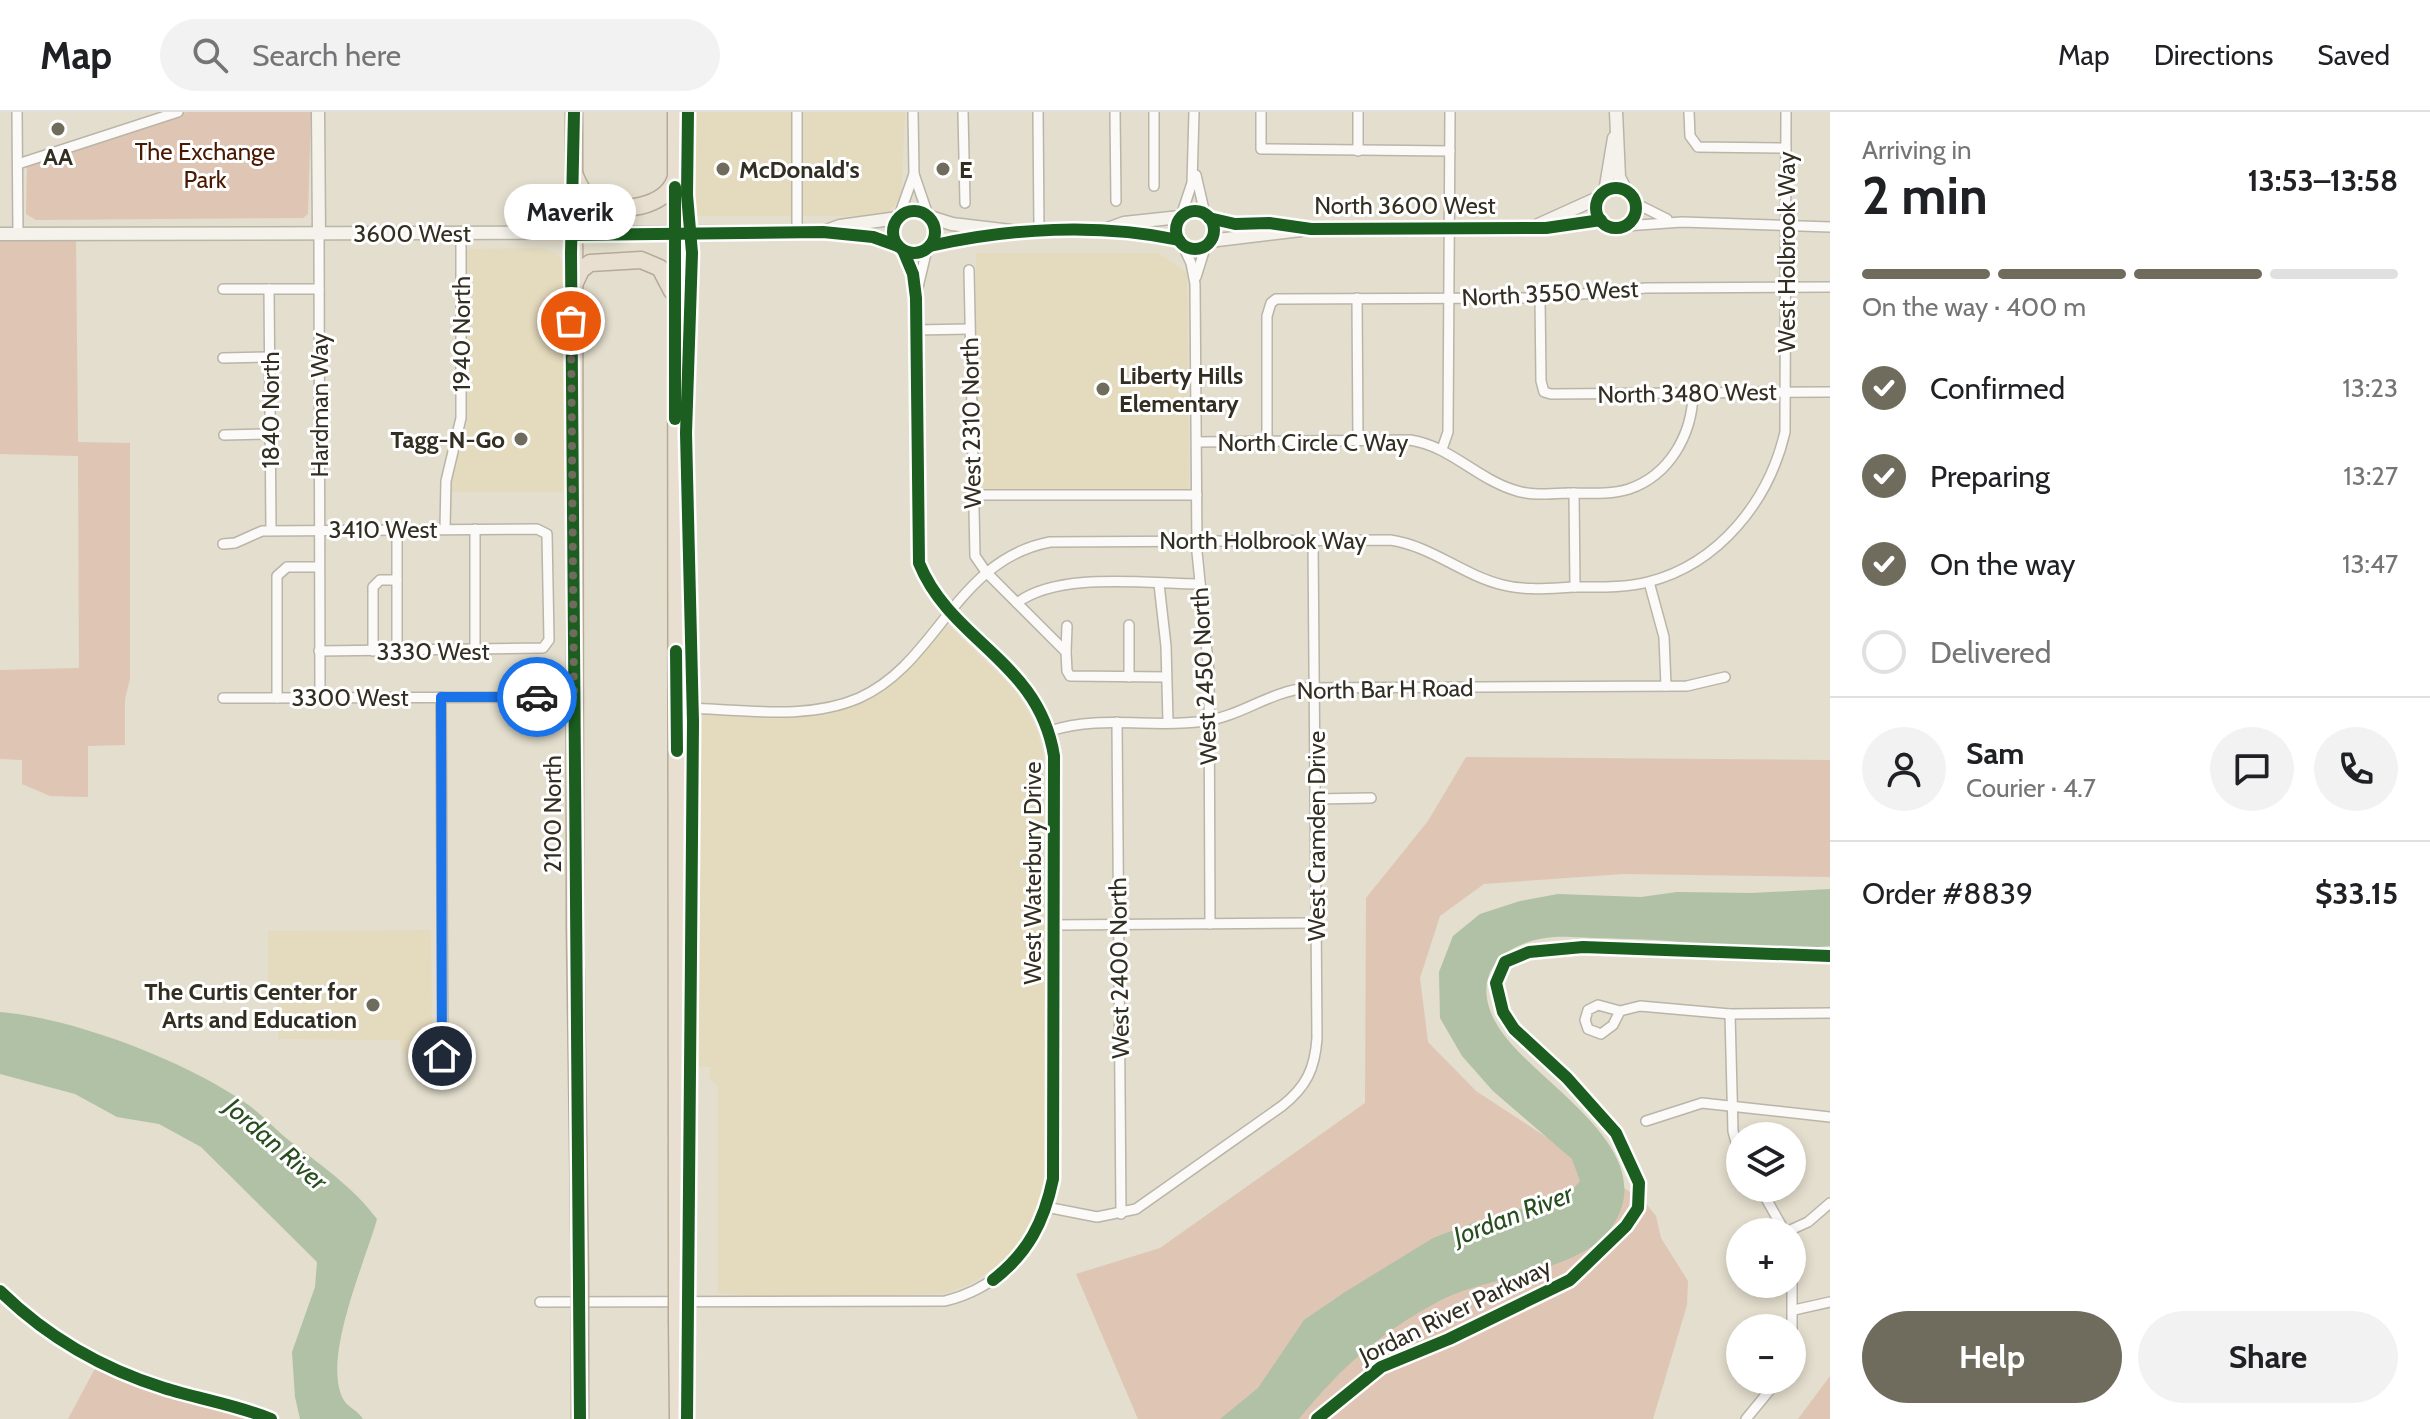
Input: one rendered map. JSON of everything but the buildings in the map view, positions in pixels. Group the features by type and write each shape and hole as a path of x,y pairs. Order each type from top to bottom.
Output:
{"highway":[{"name":"2100 North","path":"574,112 571,292 580,1419"},
{"path":"676,112 678,1419"},
{"path":"572,167 585,193 604,205 654,203 668,193 675,178"},
{"path":"571,292 578,275 590,263 641,260 660,268 675,304"}],"street":[{"path":"17,112 18,234"},
{"path":"18,164 178,112"},
{"name":"Hardman Way","path":"318,112 320,697"},
{"path":"797,112 797,233"},
{"path":"913,112 914,174 935,232 928,247"},
{"path":"963,112 965,203"},
{"path":"1038,112 1039,231"},
{"path":"1115,112 1116,201"},
{"path":"1154,112 1154,186"},
{"path":"1181,242 1176,230 1192,183 1194,112"},
{"path":"1261,112 1261,149 1450,151"},
{"path":"1358,112 1358,151"},
{"path":"1442,449 1448,432 1450,112"},
{"path":"1616,112 1619,177 1626,191 1635,203 1661,217 1682,222"},
{"path":"1689,112 1693,143 1702,148 1786,148"},
{"name":"West Holbrook Way","path":"1786,112 1787,392"},
{"path":"1616,131 1596,208 1601,220 1612,227 1682,222 1830,227"},
{"path":"823,232 873,237 915,253 928,247 1014,232 1039,231 1103,231 1181,242 1191,248 1208,243 1213,227 1207,216 1194,159"},
{"path":"900,248 893,234 914,174"},
{"path":"1602,194 1614,188 1626,191"},
{"name":"North 3600 West","path":"1527,227 1602,194"},
{"path":"1625,226 1634,216 1635,203"},
{"path":"823,232 840,226 898,217 916,210 929,216 1014,232"},
{"path":"1103,231 1124,223 1181,217 1195,211 1207,216"},
{"name":"North 3600 West","path":"1207,216 1235,224 1269,223 1311,229"},
{"name":"North 3600 West","path":"1208,243 1311,229 1527,227 1601,220"},
{"name":"1940 North","path":"445,529 446,486 461,418 461,232"},
{"name":"3600 West","path":"0,234 823,232"},
{"name":"West 2450 North","path":"1181,242 1191,263 1195,284 1197,541 1208,648 1210,924"},
{"name":"West 2450 North","path":"1195,284 1208,243"},
{"name":"West Waterbury Drive","path":"916,298 928,247"},
{"name":"West Waterbury Drive","path":"540,1302 945,1301 983,1286 1011,1265 1033,1240 1046,1207 1055,1159 1056,801 1050,731 1040,705 1025,686 927,581 918,552 916,298 913,274 900,248"},
{"name":"West 2310 North","path":"969,270 971,495 975,556 986,572"},
{"name":"North 3550 West","path":"1267,442 1267,316 1271,303 1283,298 1540,298 1646,288 1830,287"},
{"path":"223,289 319,289"},
{"name":"1840 North","path":"269,289 271,530"},
{"path":"1357,298 1358,441"},
{"name":"North 3480 West","path":"1540,298 1541,381 1544,392 1830,392"},
{"path":"916,330 969,329"},
{"path":"223,358 270,357"},
{"name":"North Holbrook Way","path":"677,708 796,712 851,701 881,686 900,670 950,609 986,572 1011,554 1050,542 1402,542 1430,550 1473,574 1504,586 1575,587 1649,582 1692,564 1721,541 1757,502 1781,449 1787,392"},
{"name":"North Circle C Way","path":"1197,442 1410,440 1442,449 1515,491 1617,492 1642,483 1655,474 1687,434 1693,394"},
{"path":"224,435 270,434"},
{"path":"1574,493 1575,587"},
{"path":"971,495 1197,495"},
{"path":"397,529 397,651"},
{"path":"475,529 475,651"},
{"name":"3410 West","path":"223,544 271,530 475,529 545,532 548,540 546,646"},
{"name":"West Cramden Drive","path":"1121,1214 1146,1204 1282,1106 1307,1081 1316,1057 1313,540"},
{"path":"277,698 278,573 287,567 319,567"},
{"path":"986,572 1066,652"},
{"path":"373,651 373,587 380,580 397,580"},
{"path":"1649,582 1666,645 1666,686"},
{"path":"1159,584 1168,722"},
{"path":"1017,603 1034,591 1058,585 1200,584"},
{"path":"1129,625 1129,677"},
{"path":"1067,626 1068,674 1166,677"},
{"name":"3330 West","path":"319,651 537,651 546,646"},
{"name":"North Bar H Road","path":"1050,731 1083,723 1209,721 1279,692 1315,688 1666,686 1696,685 1725,677"},
{"path":"441,697 443,1072"},
{"name":"3300 West","path":"223,698 574,697"},
{"name":"West 2400 North","path":"1117,722 1121,1214"},
{"path":"1315,799 1371,798"},
{"path":"1055,925 1316,923"},
{"path":"1620,1011 1640,1006 1730,1014 1830,1013"},
{"path":"1730,1014 1733,1122"},
{"path":"1646,1121 1695,1104 1732,1105 1830,1117"},
{"path":"1806,1223 1830,1203"},
{"path":"1046,1207 1089,1217 1121,1214"},
{"path":"1793,1298 1794,1314"},
{"path":"1794,1310 1830,1302"},
{"path":"1746,1419 1767,1394"}],"shaded area":[{"path":"685,112 905,112 901,198 888,212 873,216 697,216 683,199"},
{"path":"542,248 558,254 565,268 564,492 451,492 452,472 467,424 466,249"},
{"path":"976,253 1158,253 1187,273 1189,489 977,490"},
{"path":"949,626 1017,692 1037,730 1043,754 1046,1168 1039,1209 1021,1243 1001,1264 968,1285 943,1294 771,1298 718,1293 718,1086 710,1079 710,1067 695,1067 689,1059 689,720 698,714 802,717 845,708 875,695 899,678 940,630"},
{"path":"431,930 432,1064 414,1062 403,1053 399,1040 278,1039 278,1003 268,990 268,931"}],"green space":[{"name":"The Exchange Park","path":"186,112 311,112 308,214 303,218 36,220 26,214 27,163"},
{"path":"76,238 78,442 130,443 130,679 125,699 125,745 88,746 88,797 50,796 22,784 22,760 0,759 0,670 79,668 78,456 0,454 0,239"},
{"path":"1466,757 1830,760 1830,877 1623,874 1484,884 1440,916 1420,978 1428,1042 1476,1091 1644,1201 1656,1216 1661,1238 1688,1281 1687,1305 1653,1419 1138,1419 1076,1274 1160,1248 1365,1103 1366,898 1428,821"},
{"path":"99,1361 270,1419 68,1419"},
{"path":"1830,1376 1830,1419 1798,1419"}],"water":[{"name":"Jordan River","path":"1830,889 1830,946 1768,948 1644,939 1549,937 1512,949 1498,960 1486,990 1490,1010 1501,1031 1518,1052 1590,1120 1610,1146 1622,1172 1624,1200 1611,1228 1597,1243 1556,1264 1461,1292 1419,1312 1347,1366 1299,1419 1220,1419 1258,1388 1304,1320 1345,1292 1433,1238 1483,1219 1567,1196 1580,1181 1572,1159 1493,1091 1462,1056 1440,1018 1439,972 1453,936 1480,914 1520,901 1558,894 1641,897 1677,892 1752,893"},
{"name":"Jordan River","path":"0,1012 62,1023 96,1033 196,1074 250,1106 368,1207 377,1219 347,1312 337,1363 338,1385 345,1402 363,1419 300,1419 292,1352 315,1287 317,1262 201,1147 159,1124 117,1117 75,1094 0,1074"}],"cycle path":[{"path":"574,112 571,253 580,1419"},
{"path":"687,1419 693,722 686,433 692,253 687,195 688,112"},
{"path":"675,187 675,419"},
{"path":"1616,188 1630,194 1636,208 1630,222 1616,228 1602,222 1596,208 1602,194 1616,188"},
{"path":"914,211 929,217 935,232 929,247 914,253 899,247 893,232 899,217 914,211"},
{"path":"1195,211 1208,217 1214,230 1208,243 1195,249 1182,243 1176,230 1182,217 1195,211"},
{"path":"1209,218 1235,224 1269,223 1311,229 1546,228 1601,220"},
{"path":"930,246 991,235 1054,230 1117,231 1179,240"},
{"path":"571,235 823,232 873,237 898,246"},
{"path":"903,250 913,274 916,298 919,563 933,590 951,613 1013,674 1031,697 1045,724 1054,756 1053,1179 1033,1236 1016,1259 993,1280"},
{"path":"676,651 677,751"},
{"name":"Jordan River Parkway","path":"1317,1419 1381,1367 1449,1339 1570,1280 1626,1226 1638,1208 1639,1183 1616,1133 1567,1078 1514,1029 1503,1012 1496,983 1505,962 1529,952 1583,947 1830,956"},
{"path":"0,1291 36,1322 97,1361 164,1388 271,1419"}],"way so far":[{"path":"537,697 574,697 571,321"}],"place":[{"name":"AA","path":"58,129"},
{"name":"McDonald's","path":"723,169"},
{"name":"E","path":"943,169"},
{"name":"Maverik","path":"571,321"},
{"name":"Liberty Hills Elementary","path":"1103,389"},
{"name":"Tagg-N-Go","path":"521,439"},
{"name":"The Curtis Center for Arts and Education","path":"373,1005"}],"route":[{"path":"442,1056 441,697 537,697"}]}
